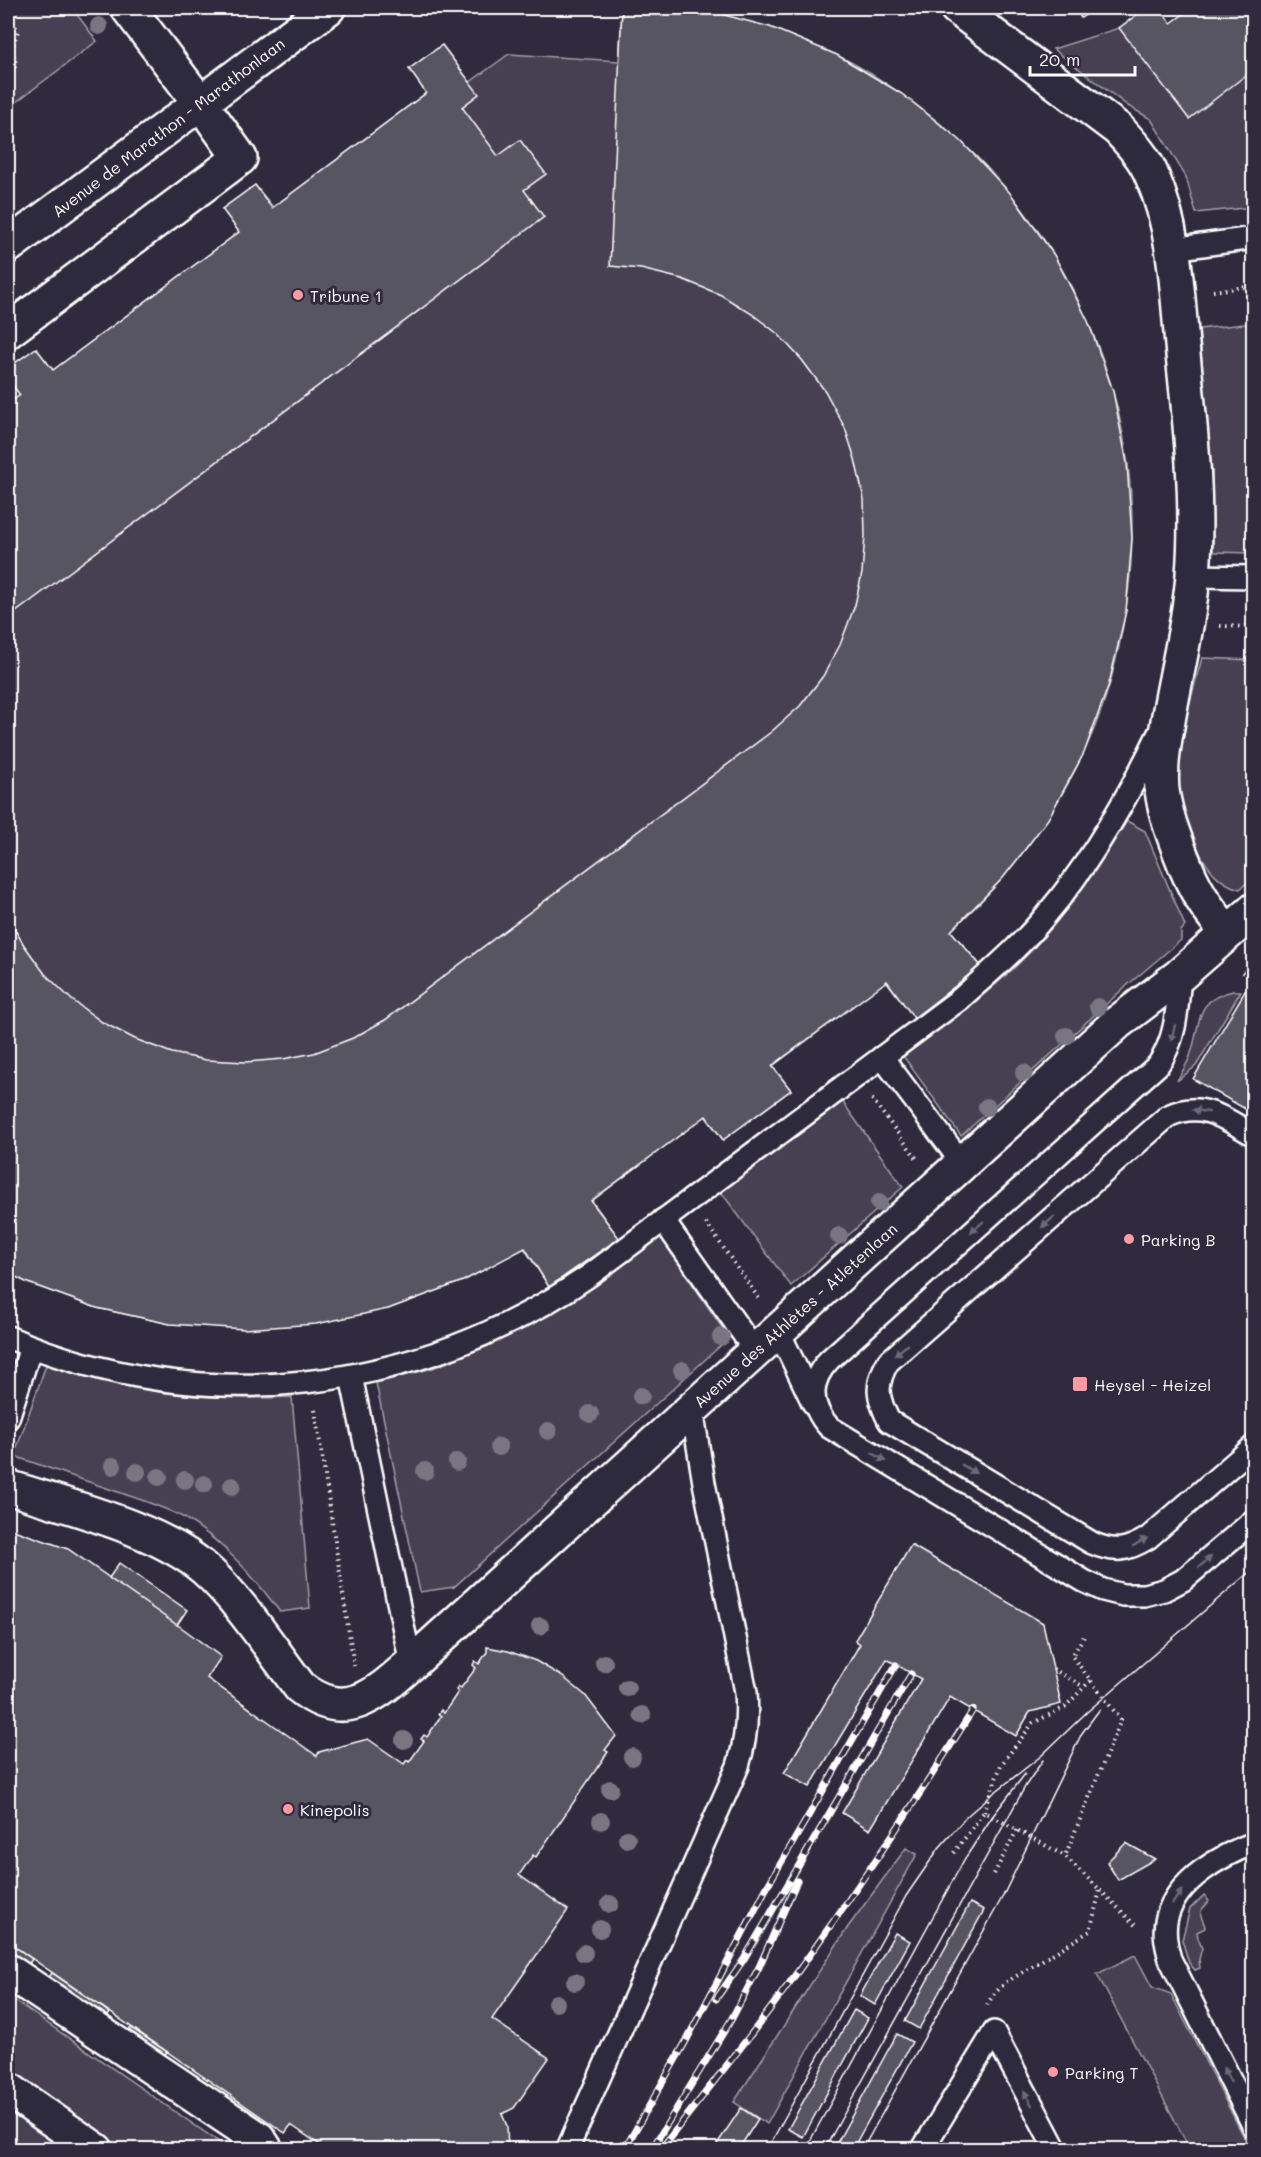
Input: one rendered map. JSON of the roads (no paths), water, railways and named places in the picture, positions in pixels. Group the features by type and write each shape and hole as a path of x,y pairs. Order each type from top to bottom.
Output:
{"street":[{"path":"8,331 240,158 128,8"},
{"name":"Avenue de Marathon - Marathonlaan","path":"8,246 206,112 328,8"},
{"path":"957,8 1118,129 1152,174 1162,201 1172,249 1178,296 1194,463 1195,536 1193,576 1186,626 1162,756 1162,788 1166,814 1190,878 1206,908 1227,932"},
{"name":"Avenue des Athlètes - Atletenlaan","path":"8,1487 130,1528 181,1552 225,1589 300,1687 309,1694 330,1703 353,1703 364,1700 384,1688 411,1664 1117,1023 1180,975 1254,910"},
{"path":"8,1971 259,2139 266,2150"},
{"path":"8,2089 96,2150"}],"lane":[{"path":"1172,249 1254,238"},
{"path":"1193,576 1254,577"},
{"path":"8,1337 31,1347 103,1370 176,1383 250,1386 311,1382 351,1376 405,1363 444,1350 516,1319 567,1291 960,999 1005,958 1045,916 1070,884 1116,815 1169,713"},
{"path":"817,1410 814,1400 815,1381 818,1373 829,1360 1158,1065 1168,1051 1173,1036 1180,975"},
{"path":"882,1057 962,1163"},
{"path":"1254,1135 1214,1113 1198,1109 1182,1110 1168,1116 888,1362 880,1376 878,1392 889,1421 1105,1549 1120,1550 1134,1546 1148,1538 1254,1446"},
{"path":"663,1220 767,1341 828,1427 1058,1566 1103,1590 1123,1595 1144,1595 1164,1590 1183,1580 1254,1520"},
{"path":"8,1418 31,1347"},
{"path":"351,1376 411,1664"},
{"path":"567,2150 738,1766 744,1747 747,1727 746,1692 704,1483 692,1409"},
{"path":"1254,1843 1212,1864 1188,1883 1174,1899 1166,1918 1164,1939 1170,1959 1254,2127"},
{"path":"922,2150 994,2032 1056,2150"}],"tram line":[{"path":"767,2150 906,1896 939,1848 967,1816 1041,1756 1087,1712 1254,1568"},
{"path":"862,2150 1003,1896 1082,1733 1100,1709"},
{"path":"824,2150 1026,1785 1043,1760"},
{"path":"805,2150 964,1860 992,1817 1025,1774"}],"railway":[{"path":"624,2150 685,2043 767,1887 896,1665"},
{"path":"716,1999 744,1959 911,1674"},
{"path":"660,2150 759,2024 816,1946 857,1888 973,1710"},
{"path":"651,2150 731,2020 759,1967 797,1881"}],"place":[{"name":"Tribune 1","path":"298,295"},
{"name":"Parking B","path":"1129,1239"},
{"name":"Heysel - Heizel","path":"1080,1384"},
{"name":"Kinepolis","path":"288,1809"},
{"name":"Parking T","path":"1053,2072"}]}
